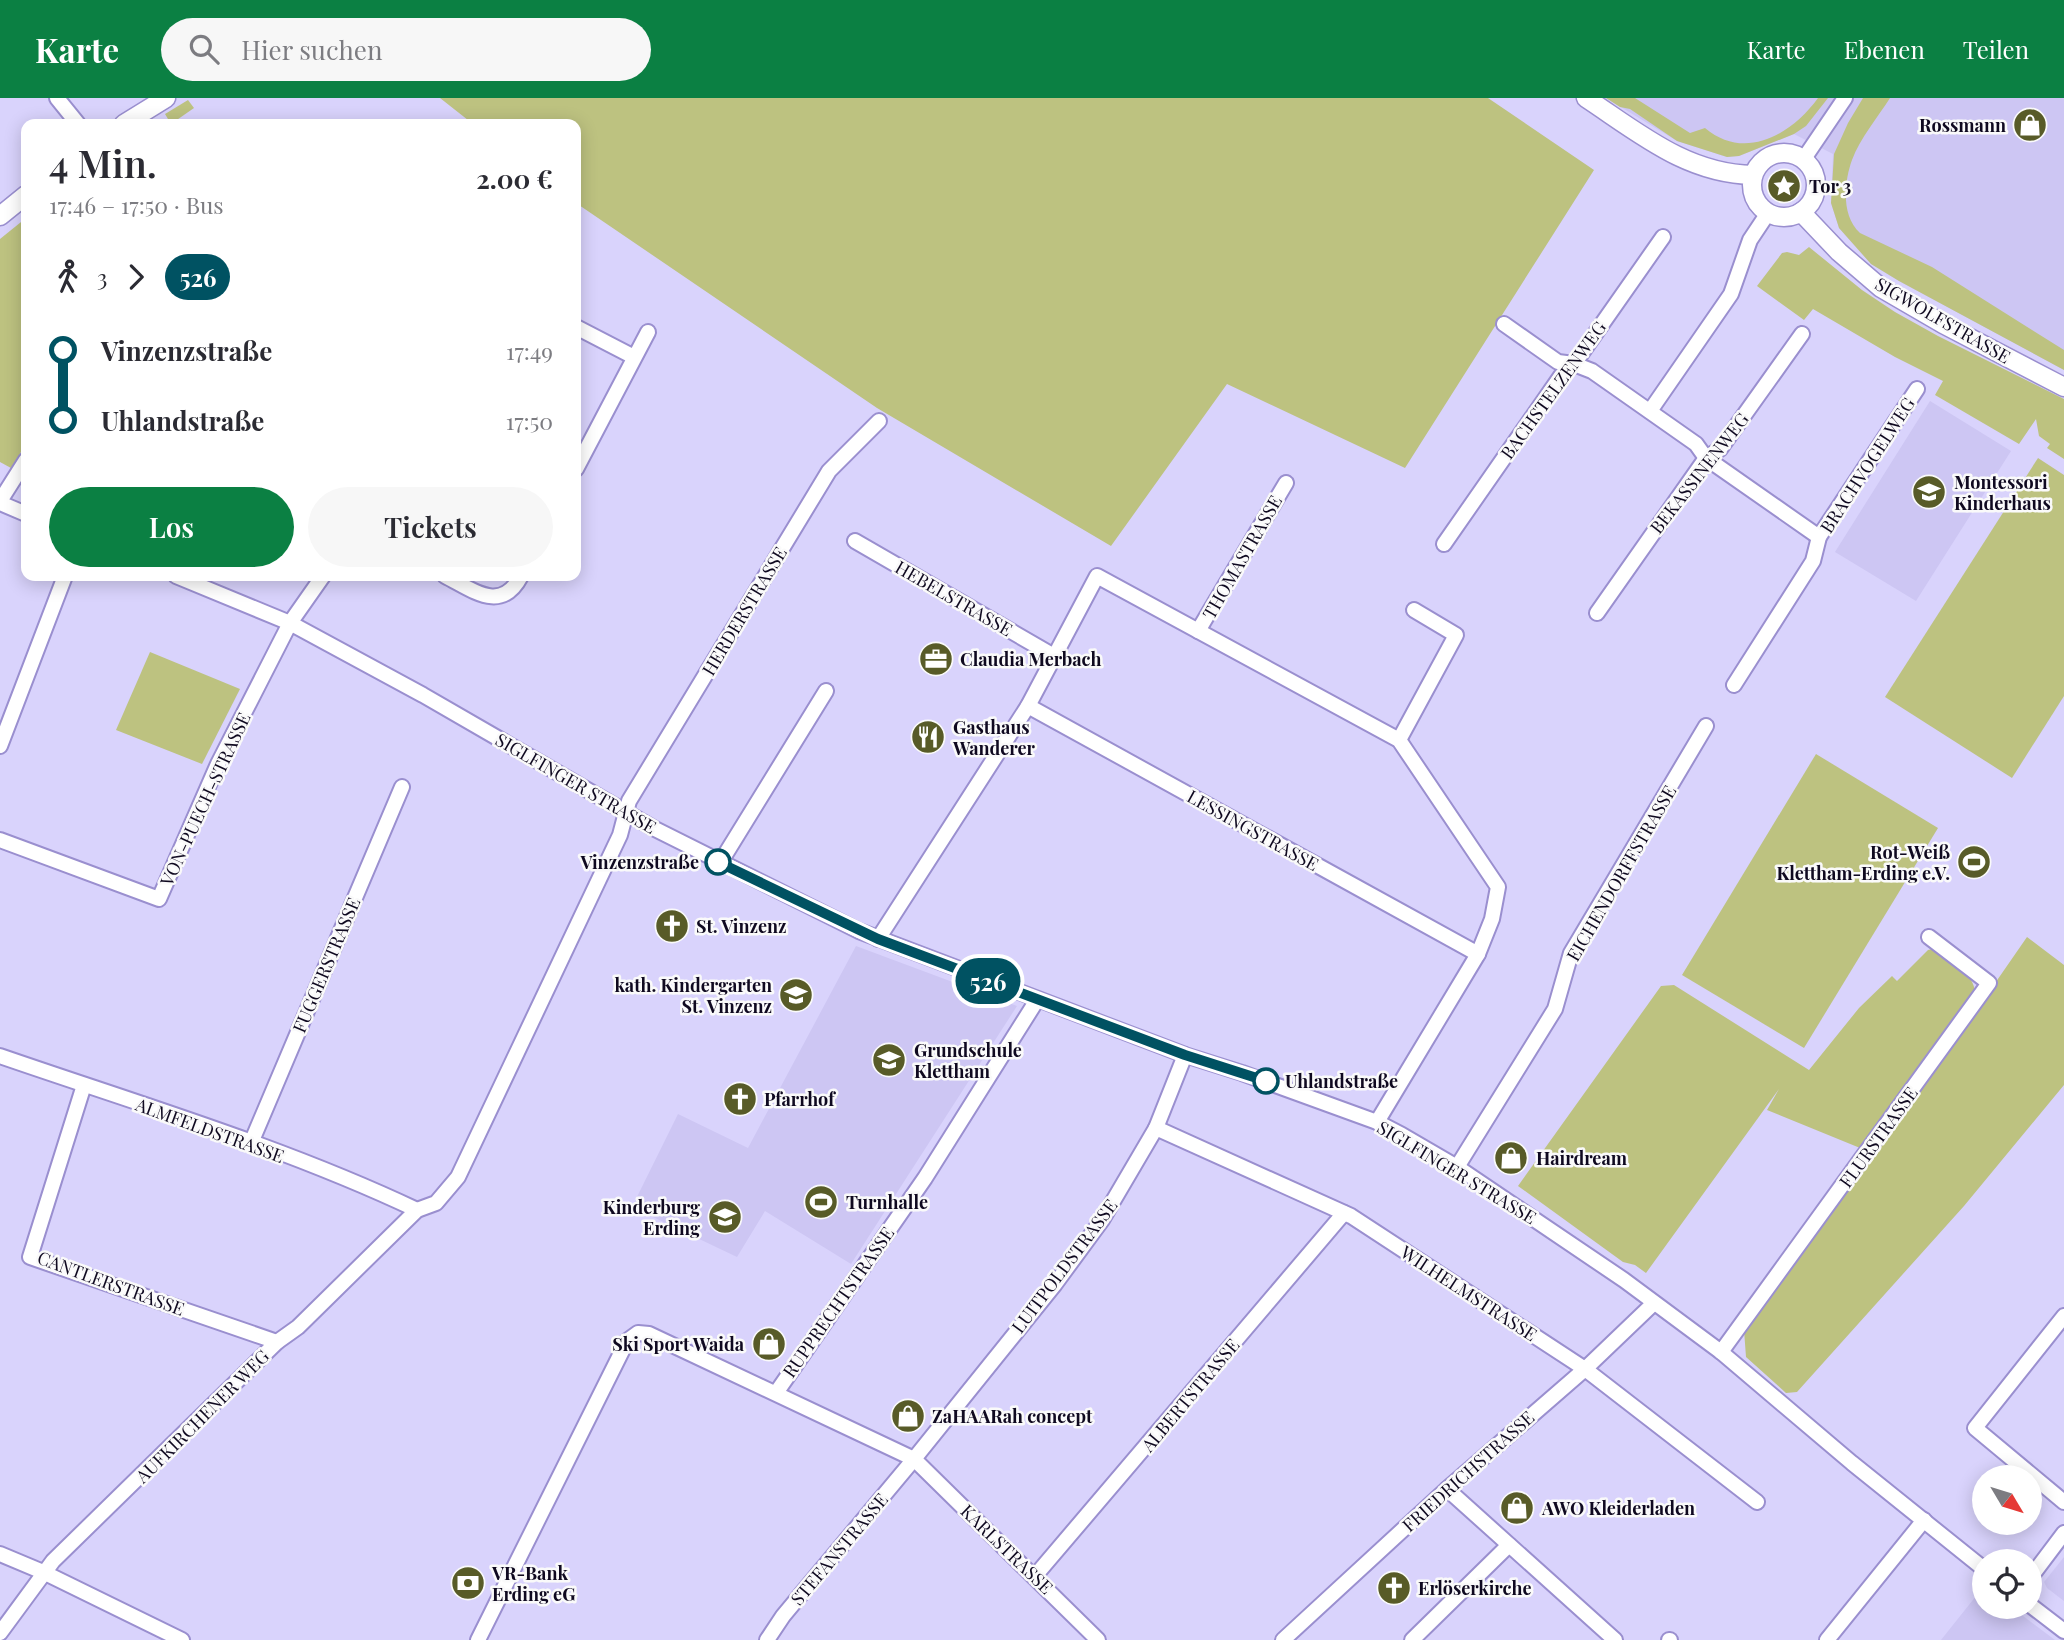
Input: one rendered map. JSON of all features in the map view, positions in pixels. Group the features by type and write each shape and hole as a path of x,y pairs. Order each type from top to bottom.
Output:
{"street":[{"path":"57,98 74,119"},
{"path":"132,119 166,98"},
{"path":"1587,98 1680,159 1716,171 1753,175"},
{"path":"1803,160 1845,98"},
{"path":"1788,153 1803,160 1813,173 1815,190 1809,205 1801,212 1785,217 1768,214 1760,207 1751,186 1758,165 1772,155 1788,153"},
{"path":"0,216 21,199"},
{"name":"SIGWOLFSTRASSE","path":"1801,212 1839,252 1881,288 1943,324 2064,387"},
{"path":"1650,411 1731,294 1750,240 1768,214"},
{"name":"BACHSTELZENWEG","path":"1444,544 1662,237"},
{"path":"1504,324 1558,362 1574,364 1592,372 1650,411 1696,444 1706,458 1819,537"},
{"path":"581,330 634,356"},
{"path":"581,459 648,332"},
{"name":"BEKASSINENWEG","path":"1597,613 1706,458 1720,449 1802,334"},
{"name":"BRACHVOGELWEG","path":"1734,685 1813,561 1819,537 1917,389"},
{"name":"HERDERSTRASSE","path":"626,813 629,801 829,471 879,421"},
{"path":"21,468 0,502 21,512"},
{"name":"THOMASTRASSE","path":"1199,631 1286,483"},
{"name":"HEBELSTRASSE","path":"855,541 1054,656"},
{"path":"878,939 1028,706 1097,576 1399,740 1498,887 1492,919 1478,954 1377,1122"},
{"path":"0,746 63,581"},
{"name":"SIGLFINGER STRASSE","path":"188,581 290,623 423,695 626,813 720,863 878,939 1185,1055 1252,1076 1377,1122 1457,1167 1559,1235 1721,1352 1972,1559"},
{"path":"290,623 319,581"},
{"path":"456,581 489,597 505,594 518,581"},
{"path":"1399,740 1456,635 1413,610"},
{"name":"VON-PUECH-STRASSE","path":"0,840 159,899 218,764 290,623"},
{"path":"720,863 826,691"},
{"name":"LESSINGSTRASSE","path":"1028,706 1478,954"},
{"name":"EICHENDORFFSTRASSE","path":"1457,1167 1555,1009 1572,953 1706,726"},
{"name":"FUGGERSTRASSE","path":"250,1143 402,787"},
{"path":"417,1210 436,1203 458,1177 620,835 626,813"},
{"name":"FLURSTRASSE","path":"1721,1352 1989,983 1929,937"},
{"name":"RUPPRECHTSTRASSE","path":"776,1393 925,1178 1038,1000"},
{"name":"LUITPOLDSTRASSE","path":"914,1459 1055,1284 1102,1220 1156,1128 1185,1055"},
{"name":"ALMFELDSTRASSE","path":"0,1056 250,1143 387,1195 417,1210"},
{"name":"CANTLERSTRASSE","path":"84,1085 30,1257 277,1342"},
{"name":"WILHELMSTRASSE","path":"1156,1128 1344,1213 1585,1368 1756,1502"},
{"name":"AUFKIRCHENER WEG","path":"0,1633 43,1572 277,1342 298,1326 417,1210"},
{"name":"ALBERTSTRASSE","path":"1035,1576 1344,1213"},
{"name":"FRIEDRICHSTRASSE","path":"1283,1640 1654,1303"},
{"path":"2064,1317 1975,1428 2064,1502"},
{"path":"478,1640 626,1341 638,1334 649,1334 914,1459"},
{"name":"KARLSTRASSE","path":"914,1459 1098,1640"},
{"name":"STEFANSTRASSE","path":"767,1640 783,1616 914,1459"},
{"path":"1447,1489 1615,1640"},
{"path":"1827,1640 1924,1520"},
{"path":"2042,1562 2064,1533"},
{"path":"1412,1640 1508,1545"},
{"path":"0,1554 183,1640"},
{"path":"2042,1614 2064,1631"}],"shaded area":[{"path":"1606,98 2064,98 2064,370 1871,264 1839,228 1831,203 1833,154 1794,134 1739,156 1727,157 1677,141"},
{"name":"Montessori Kinderhaus","path":"1930,401 2011,451 1916,601 1835,552"},
{"name":"Grundschule Klettham","path":"856,946 1017,1006 851,1264 765,1211 737,1257 632,1207 678,1114 748,1148"},
{"path":"2064,1557 2064,1601 2047,1588 2044,1582"},
{"path":"1972,1601 1972,1619 2027,1619 2055,1640 1941,1640"}],"green space":[{"path":"440,98 1488,98 1594,170 1405,468 1227,384 1111,546 877,408 581,206 581,119 467,119"},
{"path":"1606,98 1635,98 1690,133 1705,128 1720,138 1736,143 1751,143 1781,132 1795,123 1818,98 1828,98 1806,126 1794,134 1739,156 1727,157 1677,141 1630,109 1620,107"},
{"path":"1863,98 1890,98 1860,144 1849,169 1846,198 1854,226 1860,233 1932,267 2064,350 2064,370 1871,264 1839,228 1831,203 1834,154"},
{"path":"188,100 194,108 178,119 168,119 165,114"},
{"path":"21,222 21,452 11,468 0,462 0,239"},
{"path":"1809,247 1862,290 1895,312 2064,399 2064,459 2047,448 2050,444 2039,436 2036,419 2019,444 1935,395 1943,381 1895,357 1813,309 1804,320 1757,286 1782,253 1799,255"},
{"path":"2038,458 2064,475 2064,696 2012,778 1885,697"},
{"path":"150,652 240,689 202,764 116,730"},
{"path":"1816,754 1938,828 1804,1048 1682,975"},
{"path":"2027,937 2064,965 2064,1085 1964,1206 1797,1392 1786,1393 1746,1357 1744,1330"},
{"path":"1932,949 1966,973 1974,986 1975,994 1865,1150 1767,1110 1779,1089 1646,1273 1635,1265 1623,1262 1518,1186 1661,986 1674,985 1809,1070 1859,1008 1892,976 1897,981"}],"bus line":[{"name":"526","path":"718,862 878,939 1185,1055 1266,1081"}],"place":[{"name":"Rossmann","path":"2030,125"},
{"name":"Tor 3","path":"1784,186"},
{"name":"Montessori Kinderhaus","path":"1929,492"},
{"name":"Claudia Merbach","path":"936,659"},
{"name":"Gasthaus Wanderer","path":"928,737"},
{"name":"Vinzenzstraße","path":"718,862"},
{"name":"Rot-Weiß Klettham-Erding e.V.","path":"1974,862"},
{"name":"St. Vinzenz","path":"672,926"},
{"name":"kath. Kindergarten St. Vinzenz","path":"796,995"},
{"name":"Grundschule Klettham","path":"889,1060"},
{"name":"Uhlandstraße","path":"1266,1081"},
{"name":"Pfarrhof","path":"740,1099"},
{"name":"Hairdream","path":"1511,1158"},
{"name":"Turnhalle","path":"821,1202"},
{"name":"Kinderburg Erding","path":"725,1217"},
{"name":"Ski Sport Waida","path":"769,1344"},
{"name":"ZaHAARah concept","path":"908,1416"},
{"name":"AWO Kleiderladen","path":"1517,1508"},
{"name":"VR-Bank Erding eG","path":"468,1583"},
{"name":"Erlöserkirche","path":"1394,1588"}]}
